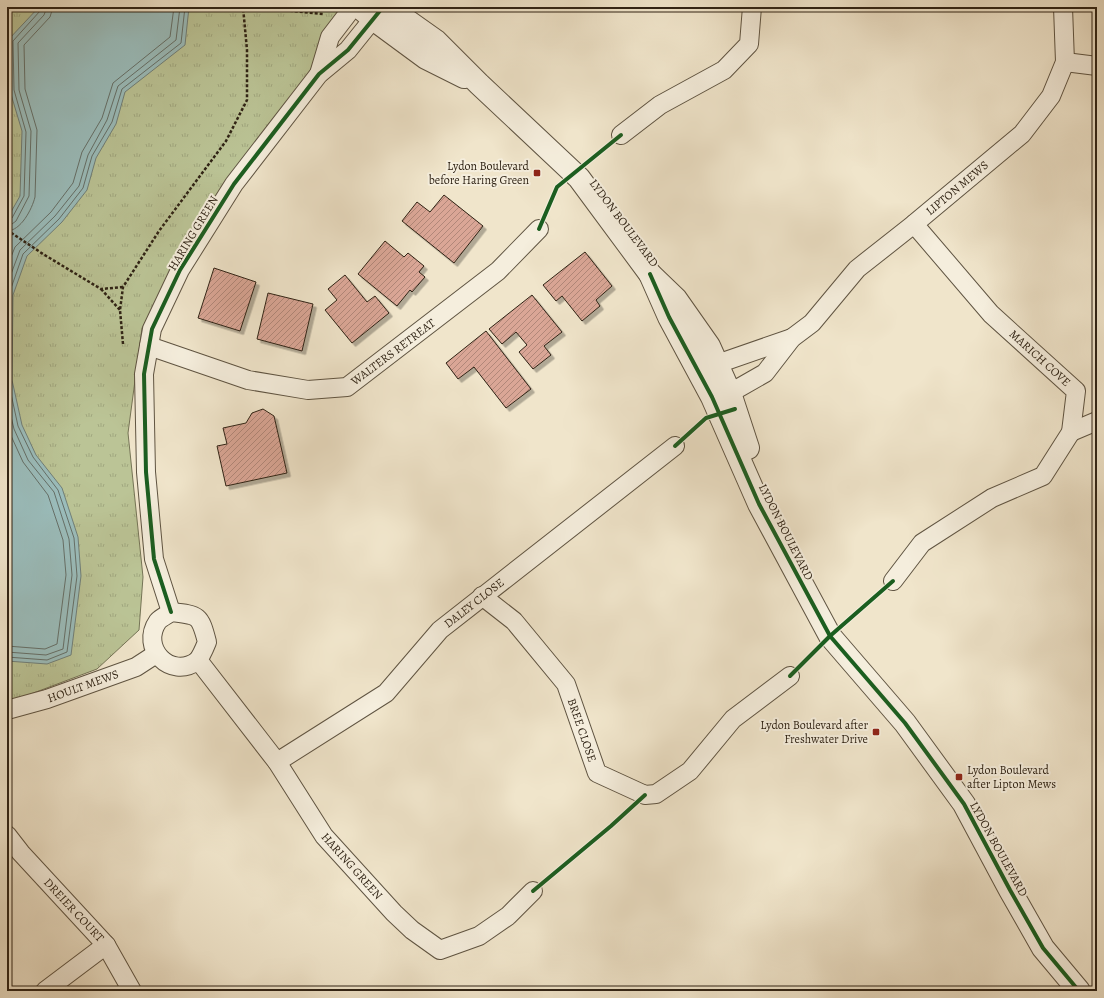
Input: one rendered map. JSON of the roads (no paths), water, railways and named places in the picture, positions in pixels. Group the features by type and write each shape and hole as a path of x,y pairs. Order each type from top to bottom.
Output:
{"street":[{"path":"621,135 660,104 724,70 749,44 752,7"},
{"name":"LIPTON MEWS","path":"721,395 765,373 792,338 812,323 857,269 914,224 1022,134 1051,96 1065,62 1064,7"},
{"name":"HARING GREEN","path":"171,612 154,559 146,472 144,374 152,330 180,270 234,184 319,74 348,50 366,11"},
{"name":"HARING GREEN","path":"319,74 330,37 366,11"},
{"name":"LYDON BOULEVARD","path":"366,11 426,58 479,84 578,178 650,274 676,298 709,346 708,369 750,452 759,504 830,636 905,723 964,804 1043,948 1078,991"},
{"path":"1065,62 1097,66"},
{"name":"MARICH COVE","path":"893,581 922,543 992,498 1044,476 1071,432 1076,391 991,314 914,224"},
{"name":"WALTERS RETREAT","path":"149,346 248,380 308,390 346,387 498,271 539,229"},
{"name":"LIPTON MEWS","path":"708,369 792,338"},
{"path":"1071,432 1097,421"},
{"name":"DALEY CLOSE","path":"277,762 386,693 440,630 675,446"},
{"name":"BREE CLOSE","path":"482,596 514,621 566,684 597,773 645,795 656,794 690,771 733,719 790,676"},
{"path":"171,612 192,614 202,622 207,642 198,660 183,667 165,663 156,654 152,636 159,620 171,612"},
{"name":"HOULT MEWS","path":"7,710 47,699 136,666 156,654"},
{"name":"HARING GREEN","path":"198,660 277,762 324,836 394,913 412,930 440,950 479,936 508,916 533,891"},
{"name":"DREIER COURT","path":"7,835 21,853 106,945 132,991"},
{"path":"45,991 106,945"}],"water":[{"path":"39,7 189,7 185,45 125,92 116,124 96,158 87,190 62,222 27,256 13,295 12,380 22,425 36,455 62,488 78,537 81,576 71,655 47,664 7,661 7,219 20,196 22,131 10,91 9,39"}],"place":[{"name":"Lydon Boulevard before Haring Green","path":"537,173"},
{"name":"Lydon Boulevard after Freshwater Drive","path":"876,732"},
{"name":"Lydon Boulevard after Lipton Mews","path":"959,777"}]}
